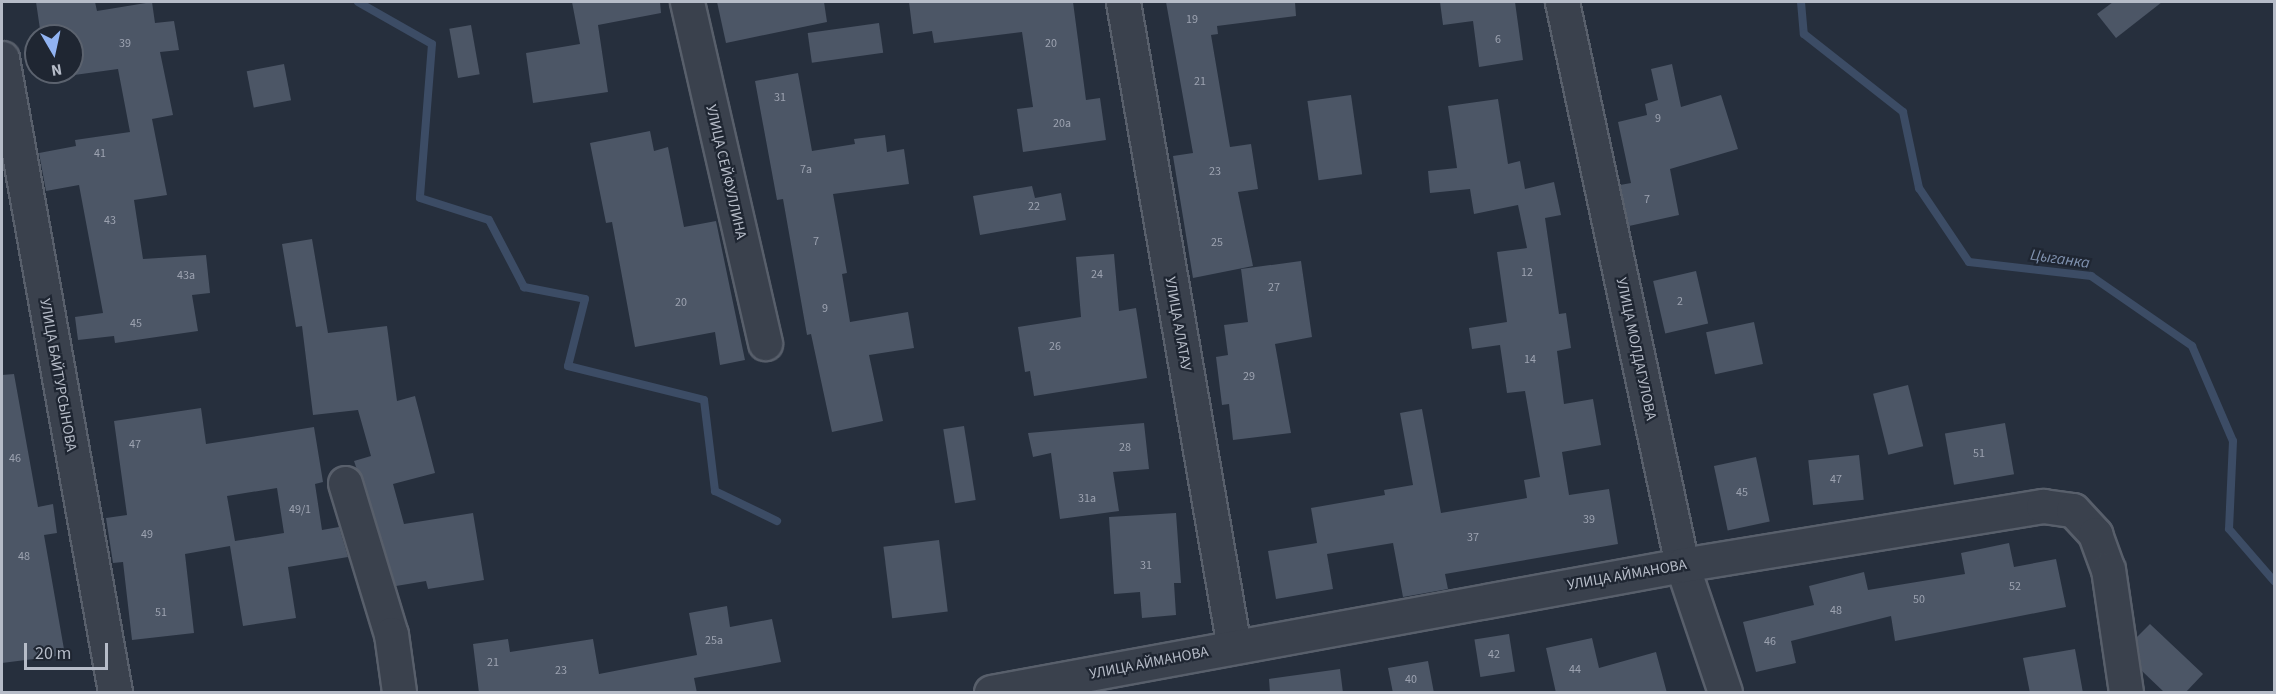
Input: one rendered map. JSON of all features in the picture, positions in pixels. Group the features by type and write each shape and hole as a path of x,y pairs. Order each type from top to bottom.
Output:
{"street":[{"name":"УЛИЦА СЕЙФУЛЛИНА","path":"687,2 765,343"},
{"name":"УЛИЦА АЛАТАУ","path":"1123,2 1234,646"},
{"name":"УЛИЦА МОЛДАГУЛОВА","path":"1562,2 1682,565 1725,693"},
{"name":"УЛИЦА БАЙТУРСЫНОВА","path":"2,58 115,693"},
{"path":"345,483 392,634 399,693"},
{"name":"УЛИЦА АЙМАНОВА","path":"991,693 1234,646 1682,565 2027,508 2073,510 2095,534 2108,569 2126,693"}],"building":[{"path":"36,2 95,2 97,11 152,2 155,23 174,21 179,50 160,52 173,115 152,119 167,195 134,200 143,259 206,255 210,293 192,295 198,331 115,343 114,336 78,340 75,317 103,313 79,185 46,191 39,153 76,146 75,140 130,132 118,69 84,74 84,24 39,24"},
{"path":"572,2 660,2 661,13 598,25 608,92 533,103 526,53 580,44"},
{"path":"717,2 824,2 827,22 726,43"},
{"path":"909,2 1073,2 1086,100 1100,98 1106,140 1023,152 1017,109 1033,107 1022,32 934,43 932,31 913,34"},
{"path":"1166,2 1295,2 1296,16 1217,26 1218,34 1211,35 1230,147 1251,144 1258,189 1238,192 1253,266 1193,278 1173,156 1193,153"},
{"path":"1440,2 1515,2 1523,60 1479,67 1473,21 1443,25"},
{"path":"2113,2 2162,2 2116,38 2097,14"},
{"path":"879,23 883,53 812,63 808,33"},
{"path":"471,25 480,74 458,78 449,29"},
{"path":"284,64 291,100 254,108 247,71"},
{"path":"1672,64 1681,107 1721,95 1738,149 1670,169 1679,215 1629,226 1620,185 1631,183 1618,122 1647,115 1645,104 1658,100 1651,69"},
{"path":"798,73 812,151 855,144 854,139 885,135 887,152 904,149 909,184 833,194 847,273 842,274 850,322 908,312 914,348 869,355 883,421 832,432 811,334 807,335 783,199 777,200 755,81"},
{"path":"1351,95 1362,174 1319,180 1307,101"},
{"path":"1498,99 1508,164 1520,161 1525,189 1554,182 1561,215 1545,218 1559,314 1566,313 1571,348 1557,351 1564,404 1593,399 1601,445 1562,452 1569,495 1609,489 1618,544 1445,574 1448,589 1403,597 1393,543 1327,554 1333,589 1276,599 1268,551 1317,543 1311,508 1385,495 1384,490 1413,485 1400,413 1422,409 1441,513 1527,498 1524,480 1540,477 1525,391 1507,393 1500,345 1472,349 1469,328 1507,322 1497,252 1527,248 1518,205 1474,214 1470,189 1430,193 1428,171 1457,168 1448,106"},
{"path":"650,131 654,151 668,147 684,227 716,221 745,360 720,365 715,332 635,347 612,222 606,223 590,143"},
{"path":"1032,186 1035,198 1061,193 1066,220 980,235 973,196"},
{"path":"312,239 328,333 387,326 397,401 415,396 435,473 393,484 404,524 473,513 484,580 428,589 426,581 396,586 354,461 371,456 358,410 313,415 302,326 296,327 282,244"},
{"path":"1114,254 1119,311 1136,308 1147,378 1034,396 1030,371 1025,372 1018,327 1081,317 1076,257"},
{"path":"1301,261 1312,337 1275,344 1291,433 1233,440 1229,404 1222,405 1216,357 1228,355 1224,325 1248,322 1241,269"},
{"path":"1696,271 1708,324 1665,334 1653,281"},
{"path":"1754,322 1763,364 1715,374 1706,332"},
{"path":"14,374 38,507 53,504 57,533 44,535 65,655 2,663 2,375"},
{"path":"1908,385 1923,446 1888,455 1873,394"},
{"path":"201,408 206,444 314,427 323,482 315,484 322,530 339,527 348,557 288,567 296,618 243,626 230,546 185,554 194,633 132,640 123,562 113,563 106,518 127,515 114,421","holes":["277,488 284,533 235,541 227,496"]},
{"path":"1144,423 1149,469 1113,472 1119,511 1060,519 1051,453 1033,457 1028,433"},
{"path":"2005,423 2014,474 1954,485 1945,434"},
{"path":"964,426 976,500 955,503 943,429"},
{"path":"1859,455 1864,500 1813,505 1808,460"},
{"path":"1756,457 1770,522 1728,530 1714,466"},
{"path":"1176,513 1181,583 1174,583 1176,615 1142,618 1140,592 1114,594 1109,517"},
{"path":"939,540 948,611 892,618 883,547"},
{"path":"2009,543 2014,567 2056,559 2066,607 1895,641 1891,616 1791,641 1796,663 1756,672 1743,622 1814,605 1809,586 1864,572 1868,590 1965,574 1961,553"},
{"path":"727,606 730,627 772,619 781,662 694,678 697,693 479,693 473,644 508,639 510,652 593,639 599,674 697,655 689,613"},
{"path":"2150,624 2203,674 2185,693 2165,693 2142,671 2137,637"},
{"path":"1509,634 1515,672 1480,677 1474,639"},
{"path":"1592,638 1599,668 1656,652 1667,693 1556,693 1546,648"},
{"path":"2075,649 2083,693 2030,693 2023,658"},
{"path":"1428,661 1434,693 1393,693 1388,668"},
{"path":"1340,669 1343,693 1270,693 1269,679"}],"waterway":[{"path":"358,2 432,44 420,198 489,220 524,287 585,299 568,366 704,400 715,491 777,521"},
{"name":"Цыганка","path":"1801,2 1804,34 1903,112 1919,188 1969,262 2091,276 2192,346 2233,441 2229,529 2274,581"}]}
